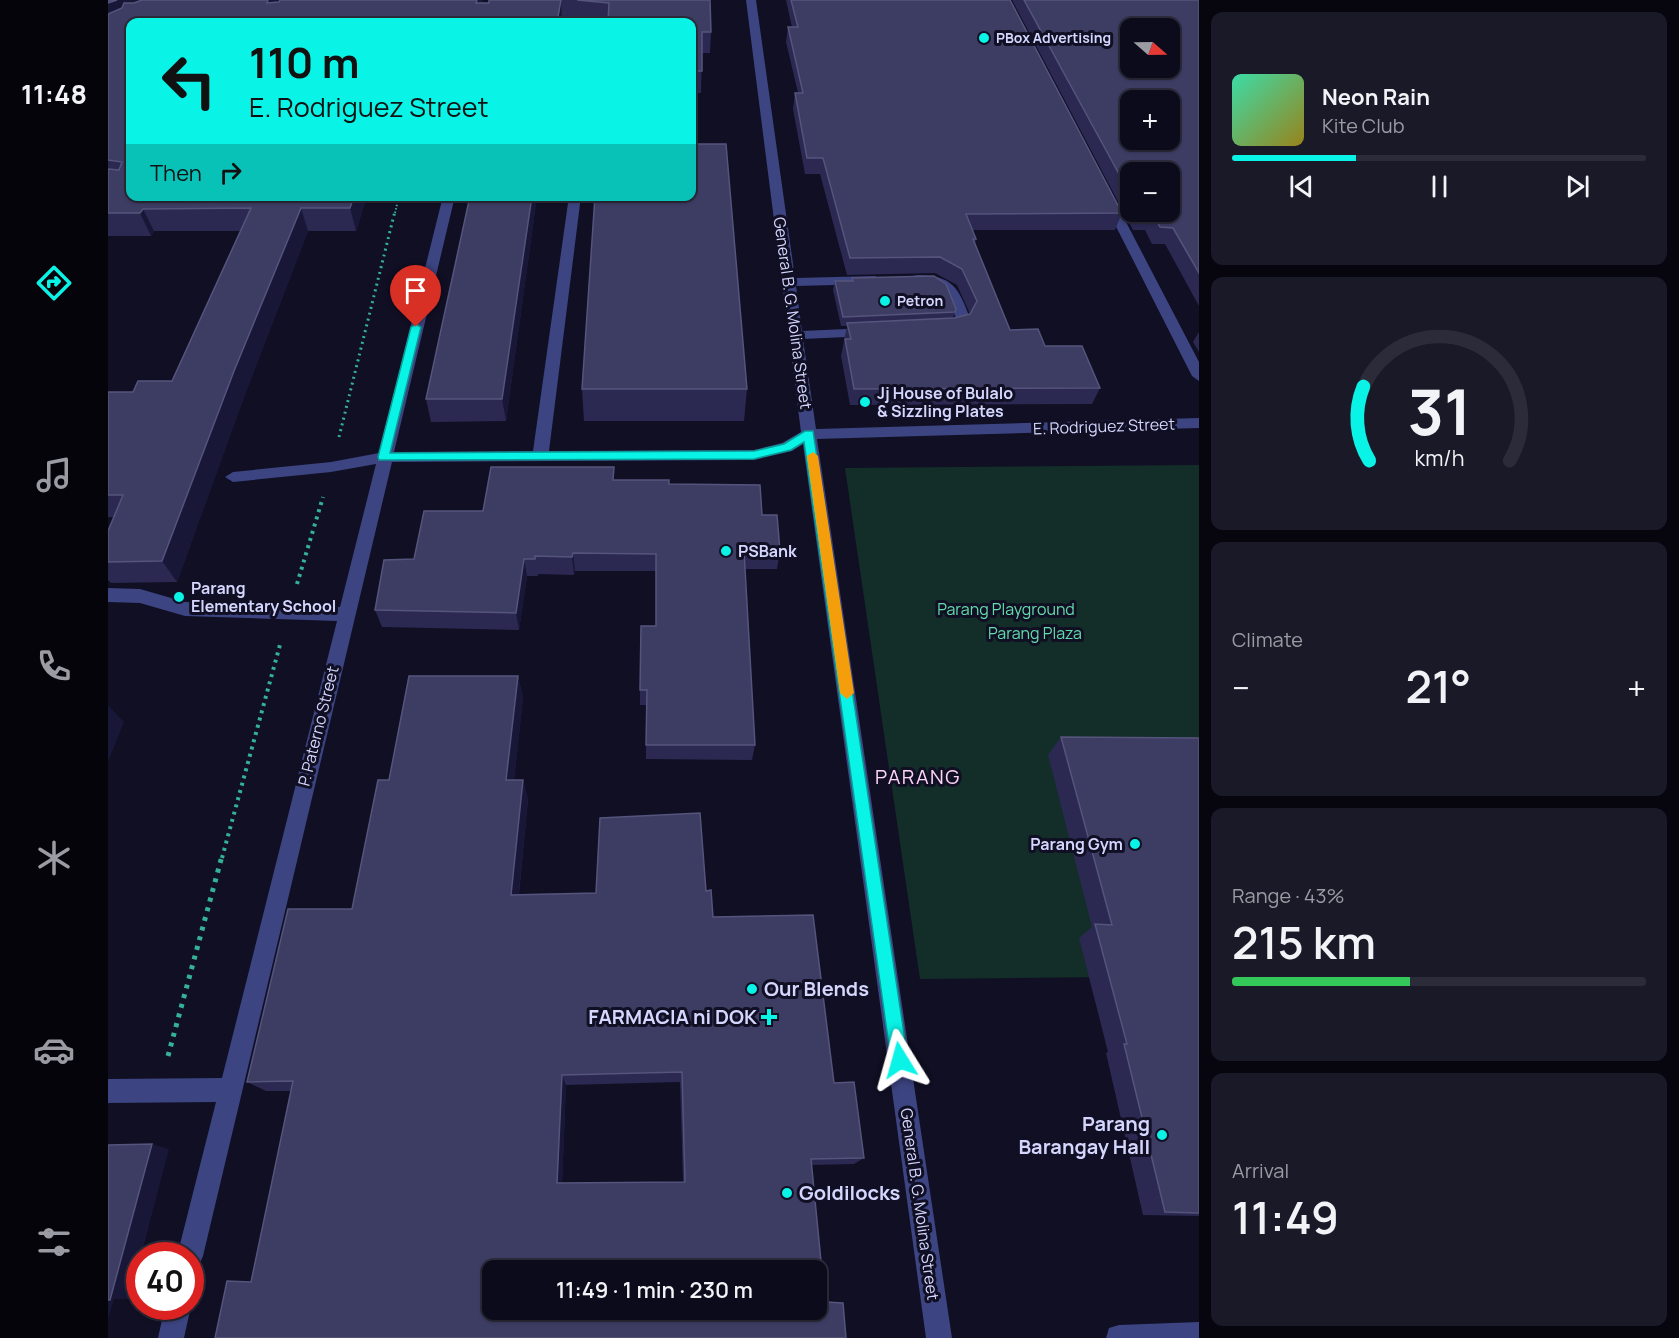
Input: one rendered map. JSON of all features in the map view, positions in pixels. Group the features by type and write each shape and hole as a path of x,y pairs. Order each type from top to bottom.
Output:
{"street":[{"name":"General B. G. Molina Street","path":"751,0 795,335 939,1338"},
{"path":"1102,188 1199,376"},
{"name":"P. Paterno Street","path":"193,1242 383,457 448,201"},
{"path":"540,458 574,201"},
{"path":"788,282 934,279 946,282 952,289 963,318 958,326 936,329"},
{"path":"795,335 878,332"},
{"name":"E. Rodriguez Street","path":"233,477 332,467 383,457 540,458 754,455 787,447 809,434 1199,423"},
{"path":"108,595 140,596 185,609 345,614"},
{"path":"108,1091 230,1090"},
{"path":"171,1338 175,1320"},
{"path":"1119,1338 1199,1335"}],"green space":[{"name":"Parang Plaza","path":"1199,465 1199,976 920,979 845,468"}],"building":[{"path":"142,0 268,0 267,3 280,0 477,0 476,3 489,3 489,0 561,0 558,18 126,18 126,201 352,201 350,208 301,208 234,371 162,561 108,562 108,531 123,495 108,495 108,392 133,392 138,381 172,381 251,208 143,209 140,213 108,213 108,169 119,170 122,162 108,160 108,14 122,8 124,3"},
{"path":"577,0 710,0 711,32 702,32 702,71 696,71 696,18 608,18 609,3"},
{"path":"791,0 1010,0 1120,213 966,214 976,239 973,239 1010,330 1038,329 1045,346 1082,346 1100,388 854,389 845,339 851,339 847,323 954,318 970,314 977,301 962,269 940,257 850,258 823,158 807,158 795,93 803,93 788,27 798,27"},
{"path":"1024,0 1199,0 1199,273 1173,228 1160,227 1157,222 1180,222 1180,162 1120,162 1120,176"},
{"path":"696,144 726,144 747,389 582,389 595,201 696,201"},
{"path":"469,201 531,201 502,399 426,399"},
{"path":"934,276 946,284 956,309 955,312 843,317 835,281 853,281 852,278"},
{"path":"491,467 614,467 613,480 669,480 669,484 760,485 762,515 777,515 780,551 744,551 755,745 646,745 647,690 640,690 641,626 656,626 656,554 573,553 572,557 535,556 535,559 524,559 516,613 375,610 384,560 414,559 424,511 483,511"},
{"path":"409,676 518,676 506,780 523,780 511,895 596,893 600,818 700,813 706,891 711,890 713,917 813,915 834,1083 854,1082 864,1158 811,1159 821,1260 482,1260 482,1320 827,1320 827,1302 843,1303 846,1338 215,1338 227,1281 251,1282 293,1081 247,1082 288,909 352,909 378,780 389,780","holes":["682,1072 685,1182 557,1183 562,1075"]},
{"path":"1061,737 1199,738 1199,1213 1165,1212 1124,1044 1127,1044 1095,924 1112,925"},
{"path":"152,1144 110,1300 108,1300 108,1145"}],"slow traffic":[{"path":"813,456 847,693"}],"place":[{"name":"PBox Advertising","path":"984,38"},
{"name":"Petron","path":"885,301"},
{"name":"Jj House of Bulalo & Sizzling Plates","path":"865,402"},
{"name":"PSBank","path":"726,551"},
{"name":"Parang Elementary School","path":"179,597"},
{"name":"Parang Gym","path":"1135,844"},
{"name":"Our Blends","path":"752,989"},
{"name":"FARMACIA ni DOK","path":"769,1017"},
{"name":"Parang Barangay Hall","path":"1162,1135"},
{"name":"Goldilocks","path":"787,1193"}],"district":[{"name":"PARANG","path":"918,777"}],"route":[{"path":"416,327 383,457 540,458 754,455 787,447 809,434 900,1060"}],"park label":[{"name":"Parang Playground","path":"1006,609"}]}
